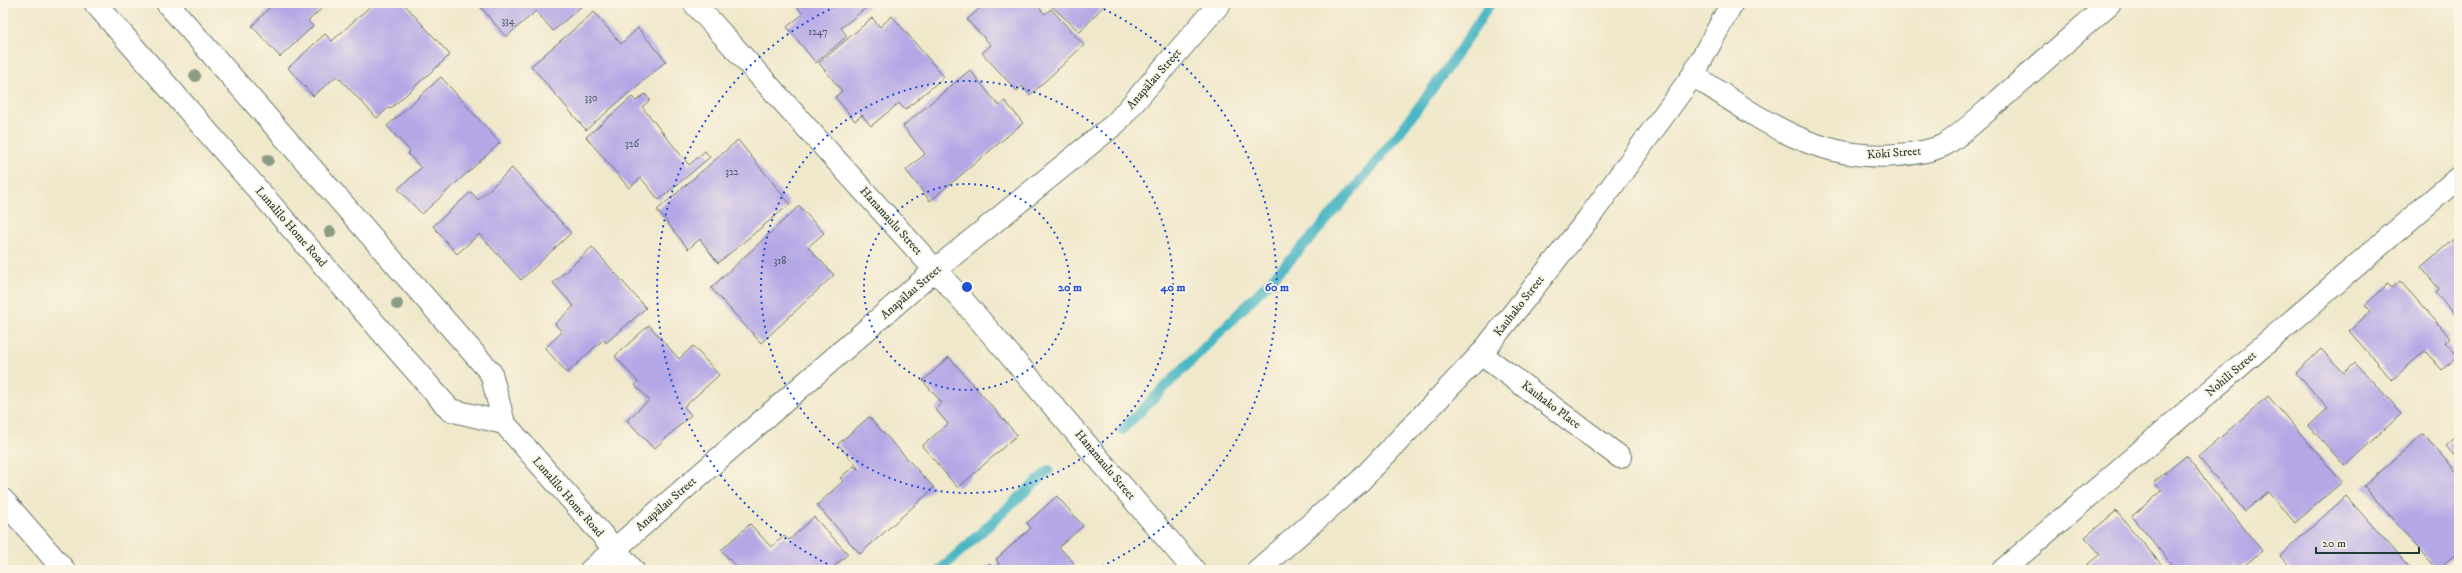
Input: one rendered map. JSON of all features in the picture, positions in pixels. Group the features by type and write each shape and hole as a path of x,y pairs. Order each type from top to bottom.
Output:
{"street":[{"name":"Lunalilo Home Road","path":"95,3 450,410 504,423"},
{"name":"Lunalilo Home Road","path":"167,3 490,373 504,423 633,570"},
{"name":"Anapālau Street","path":"591,570 936,270 1116,123 1220,3"},
{"name":"Kauhako Street","path":"1258,570 1360,481 1482,354 1588,219 1693,76 1732,3"},
{"name":"Kōkī Street","path":"1693,76 1789,136 1819,147 1849,154 1881,156 1912,154 1943,146 1973,123 2110,3"},
{"name":"Hanamaulu Street","path":"696,4 936,270 1194,570"},
{"name":"Nohili Street","path":"2003,570 2459,177"},
{"name":"Kauhako Place","path":"1482,354 1620,457"},
{"path":"3,500 64,570"}],"building":[{"path":"274,3 328,3 308,21 313,26 280,57 252,26"},
{"path":"374,3 403,3 450,55 390,109 388,108 377,118 337,76 313,96 288,68 325,34 332,41"},
{"path":"477,3 585,3 553,31 536,11 506,37"},
{"path":"794,3 872,3 841,28 847,36 816,63 787,27 803,14"},
{"path":"985,3 1035,3 1045,14 1051,9 1084,45 1030,95 1022,86 1017,91 982,53 991,45 967,20"},
{"path":"1048,3 1106,3 1080,32"},
{"path":"594,12 621,44 638,28 666,61 586,130 531,66"},
{"path":"892,16 944,77 905,110 899,103 871,126 862,115 855,121 835,97 842,91 819,63 872,18 880,27"},
{"path":"970,70 999,106 1005,101 1023,123 930,201 906,170 925,154 903,126"},
{"path":"441,77 500,143 422,214 398,189 421,168 408,154 410,151 387,126"},
{"path":"645,94 650,100 642,107 689,165 705,151 710,157 659,200 641,178 629,188 586,137 632,97 636,101"},
{"path":"738,140 790,204 718,263 700,239 688,249 657,210"},
{"path":"512,168 571,233 521,280 479,234 457,254 433,226 471,192 478,200"},
{"path":"799,206 824,233 808,247 834,275 761,343 711,288"},
{"path":"2456,237 2459,241 2459,319 2436,293 2439,289 2421,267"},
{"path":"592,247 646,308 606,343 604,339 567,373 545,348 562,332 555,324 574,306 553,283"},
{"path":"2400,281 2450,337 2445,342 2458,356 2442,370 2425,351 2392,380 2349,331 2371,311 2365,305 2388,284 2392,288"},
{"path":"649,325 679,359 693,346 719,375 684,407 691,415 654,449 627,420 649,400 635,385 638,382 615,356"},
{"path":"2321,349 2344,373 2355,363 2402,413 2345,466 2309,426 2328,408 2296,373"},
{"path":"949,357 1017,435 958,488 922,446 948,424 935,409 942,403 923,381"},
{"path":"2268,396 2342,482 2295,523 2268,492 2245,511 2198,457"},
{"path":"869,417 934,488 860,554 817,505 843,481 840,478 854,466 857,469 858,468 838,444"},
{"path":"2423,434 2459,475 2459,551 2437,570 2364,486"},
{"path":"2459,434 2459,461 2446,446"},
{"path":"2186,456 2262,551 2239,570 2233,565 2227,570 2176,570 2132,516 2162,491 2154,482"},
{"path":"1057,496 1083,526 1059,547 1074,563 1069,567 1071,570 983,570 990,564 994,568 999,564 996,559 1031,528 1027,523"},
{"path":"2346,496 2412,570 2293,570 2280,556"},
{"path":"2116,511 2166,570 2081,570 2100,554 2085,537"},
{"path":"814,517 848,554 830,570 739,570 721,550 750,524 771,547 784,536 789,540"}],"waterway":[{"path":"1122,430 1271,280 1346,198 1398,135 1422,103 1469,37 1491,3"},
{"path":"940,570 1049,470"}]}
